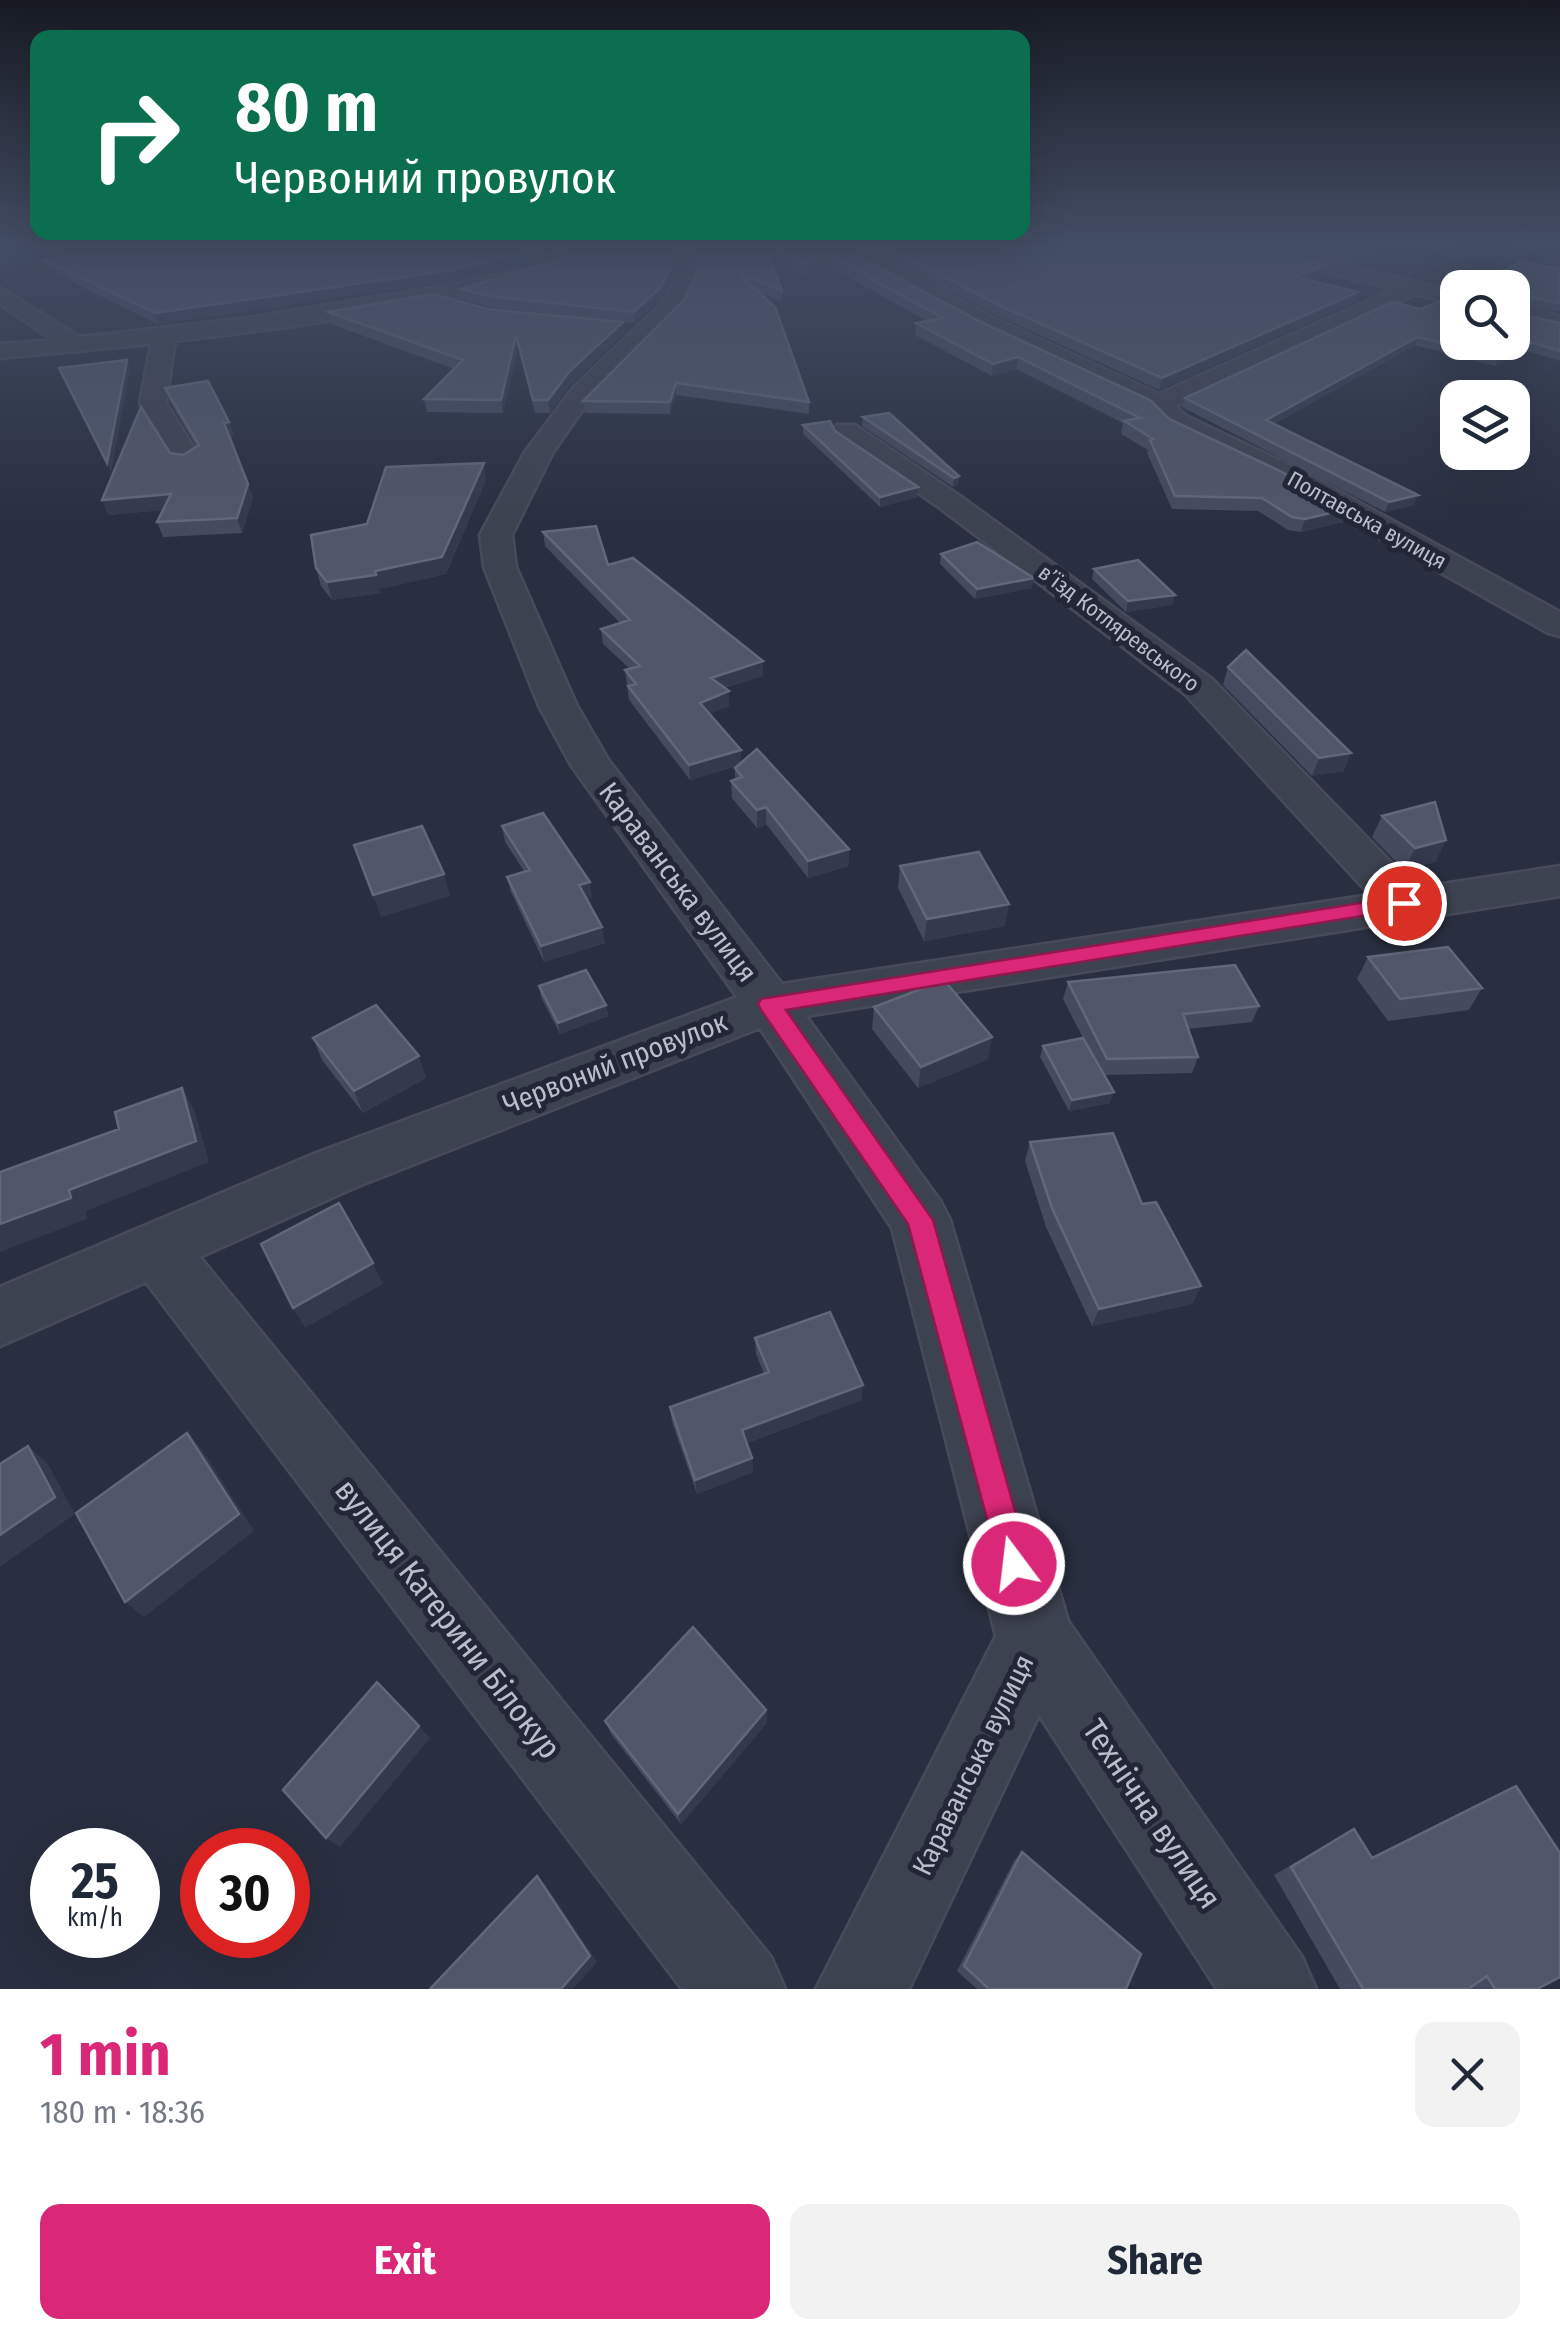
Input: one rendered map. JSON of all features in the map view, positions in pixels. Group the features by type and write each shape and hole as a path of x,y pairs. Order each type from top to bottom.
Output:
{"street":[{"path":"62,336 76,345"},
{"path":"0,351 180,336"},
{"name":"Караванська вулиця","path":"640,336 582,393 539,452 496,534 500,568 558,706 591,765 770,1004 920,1220 1035,1640 862,1989"},
{"name":"Полтавська вулиця","path":"1013,336 1159,404 1177,422 1288,476 1560,626"},
{"path":"1159,404 1309,336"},
{"path":"164,338 153,403 186,458"},
{"name":"в’їзд Котляревського","path":"846,431 950,502 1200,687 1404,903"},
{"name":"Червоний провулок","path":"0,1317 336,1170 770,1004 1560,881"},
{"name":"вулиця Катерини Білокур","path":"156,1248 739,1989"},
{"name":"Технічна вулиця","path":"1035,1640 1270,1989"}],"building":[{"path":"395,336 516,336 501,400 424,399 463,360"},
{"path":"516,336 608,336 569,372 548,400 533,400"},
{"path":"648,336 785,336 809,402 676,383 670,402 583,401"},
{"path":"940,336 1011,336 1150,400 1169,419 1280,471 1348,509 1305,519 1292,517 1262,498 1175,496 1150,440 1153,439 1124,421 1140,418 1018,357 993,364"},
{"path":"1068,336 1258,336 1162,378"},
{"path":"1319,336 1440,336 1440,342 1418,337 1266,420 1418,495 1389,502 1185,398"},
{"path":"1530,336 1560,336 1560,351 1530,342"},
{"path":"127,360 107,463 59,368"},
{"path":"208,381 229,422 224,423 248,484 237,518 157,522 171,494 102,500 141,407 170,453 183,455 199,445 165,388"},
{"path":"889,413 959,476 954,478 863,417"},
{"path":"830,421 835,431 918,487 880,497 803,425"},
{"path":"484,463 442,557 375,571 376,575 327,582 316,568 311,535 367,524 386,467"},
{"path":"596,526 608,565 633,558 763,661 711,678 729,691 700,703 741,750 689,765 628,686 636,684 625,670 640,666 601,629 630,620 543,532"},
{"path":"977,542 1034,578 977,589 941,554"},
{"path":"1138,560 1175,595 1128,601 1094,569"},
{"path":"1246,650 1351,753 1319,758 1228,667"},
{"path":"757,749 849,849 808,861 766,807 757,810 731,781 742,777 735,768"},
{"path":"1435,802 1446,840 1415,848 1382,816"},
{"path":"543,813 590,882 579,885 602,927 541,946 507,877 530,870 502,826"},
{"path":"422,826 444,874 373,895 354,845"},
{"path":"979,852 1009,904 927,919 900,866"},
{"path":"1448,947 1482,988 1400,999 1368,957"},
{"path":"1235,965 1259,1006 1183,1014 1198,1057 1107,1059 1068,982"},
{"path":"586,970 606,1005 558,1023 539,986"},
{"path":"944,980 992,1037 921,1067 874,1007"},
{"path":"376,1005 419,1056 354,1091 313,1038"},
{"path":"1083,1038 1114,1092 1072,1100 1043,1046"},
{"path":"182,1088 196,1141 69,1190 71,1198 0,1224 0,1172 119,1129 115,1112"},
{"path":"1113,1133 1142,1204 1156,1202 1201,1286 1099,1309 1052,1208 1030,1142"},
{"path":"339,1203 373,1263 293,1308 261,1244"},
{"path":"830,1312 863,1385 742,1430 752,1458 695,1480 670,1407 769,1372 755,1338"},
{"path":"187,1433 239,1514 125,1602 76,1513"},
{"path":"28,1446 55,1497 0,1535 0,1464"},
{"path":"693,1627 766,1710 678,1814 605,1721"},
{"path":"377,1682 419,1726 326,1838 283,1790"},
{"path":"1516,1786 1560,1853 1560,1977 1537,1989 1495,1989 1487,1976 1468,1989 1363,1989 1291,1867 1354,1829 1372,1858"},
{"path":"1022,1852 1141,1954 1126,1989 989,1989 964,1966"},
{"path":"537,1876 590,1956 561,1989 430,1989"}],"route":[{"path":"1014,1564 920,1220 770,1004 1404,903"}]}
